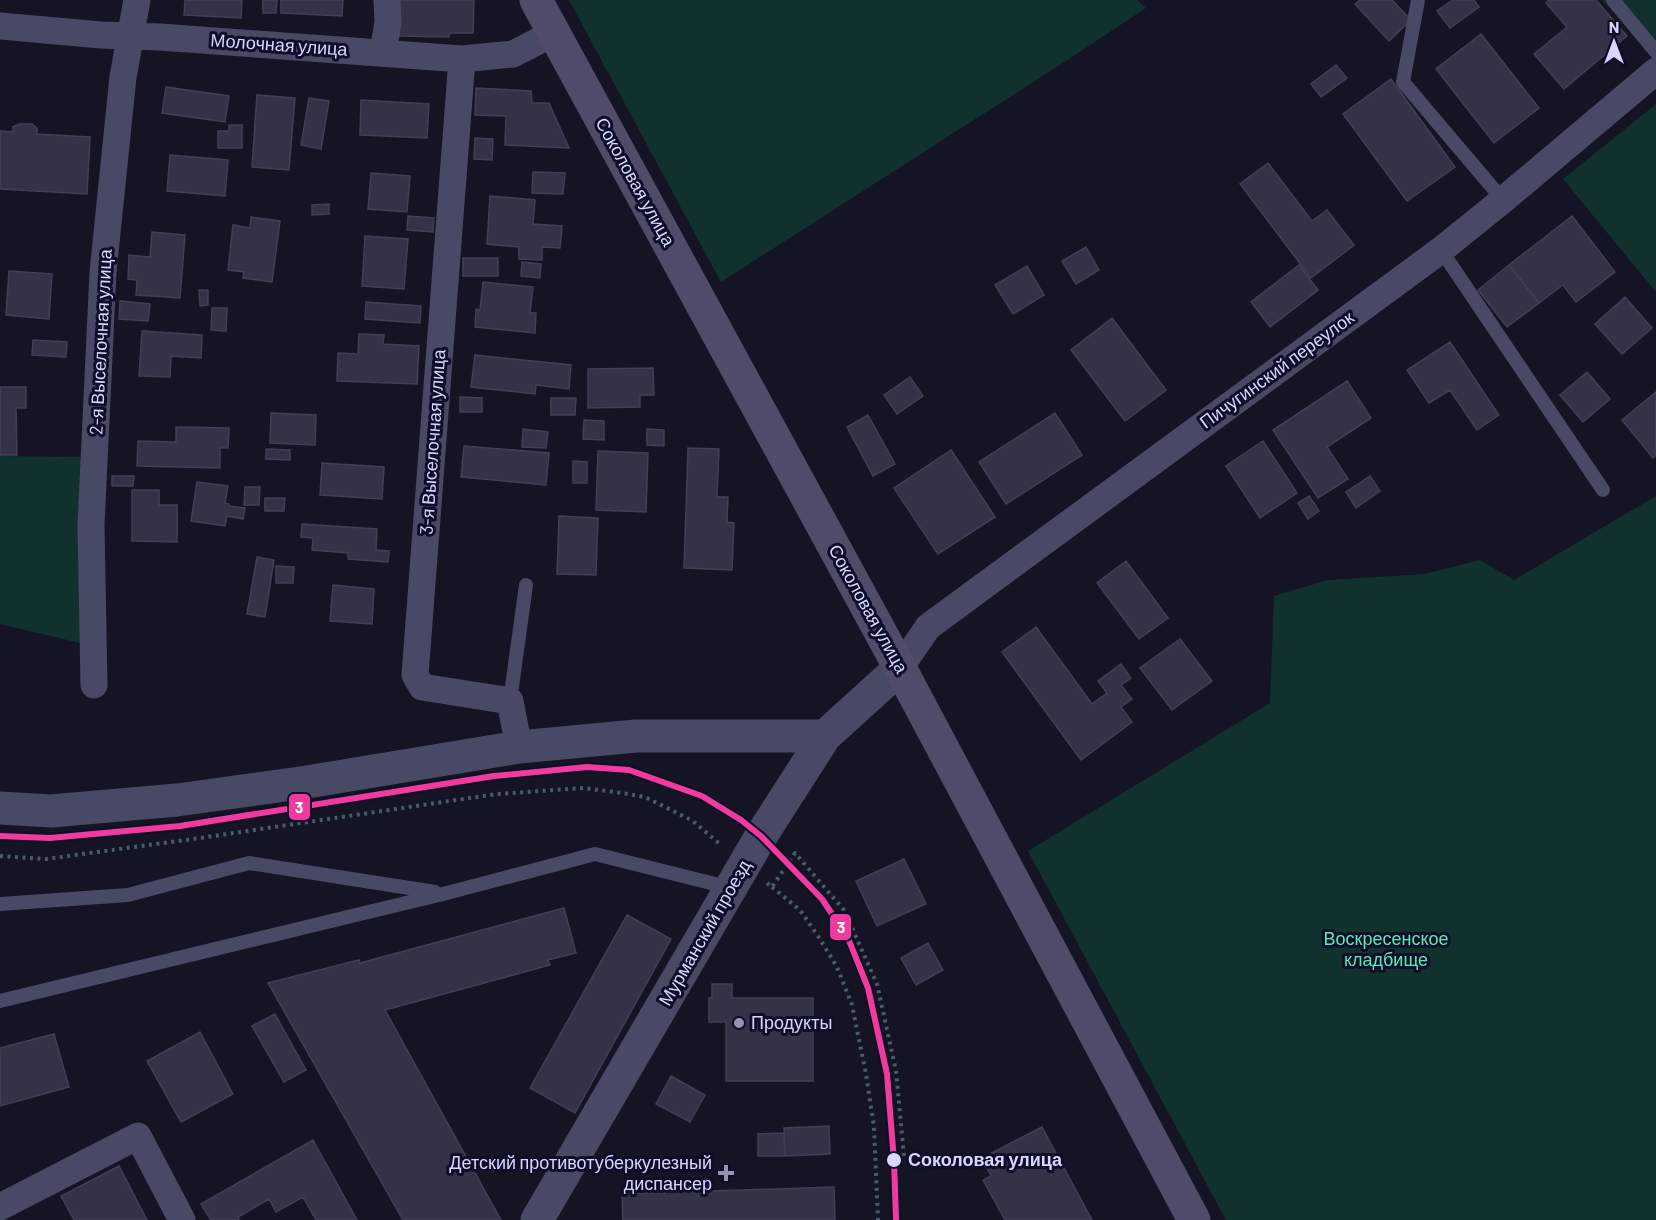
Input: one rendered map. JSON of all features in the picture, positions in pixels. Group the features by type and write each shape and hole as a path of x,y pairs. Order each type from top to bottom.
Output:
{"main road":[{"name":"Соколовая улица","path":"536,0 900,668 1194,1220"}],"street":[{"name":"2-я Выселочная улица","path":"94,685 91,525 103,272 123,77 137,0"},
{"path":"382,53 387,22 387,0"},
{"name":"Молочная улица","path":"0,26 462,59 513,54 554,33"},
{"name":"3-я Выселочная улица","path":"462,59 415,675 422,687 510,701"},
{"name":"Пичугинский переулок","path":"900,668 928,627 1441,249 1656,71"},
{"name":"Мурманский проезд","path":"537,1220 761,836 825,736 900,668"},
{"path":"510,701 519,747"},
{"path":"0,808 51,811 177,800 307,782 519,747 636,736 825,736"},
{"path":"0,1208 138,1136 182,1220"}],"lane":[{"path":"1418,0 1403,82 1503,200"},
{"path":"1613,0 1656,52"},
{"path":"1441,249 1603,490"},
{"path":"510,701 525,585"},
{"path":"0,1001 443,894 595,854 731,888"},
{"path":"0,904 128,895 249,863 443,894"}],"path":[{"path":"772,887 800,910 818,936 837,967 852,1005 874,1127 878,1220"}],"green space":[{"path":"569,0 1137,0 1146,8 721,282"},
{"path":"1602,0 1656,0 1656,58"},
{"path":"1656,104 1656,292 1563,179"},
{"path":"0,456 83,457 80,643 0,624"},
{"name":"Воскресенское кладбище","path":"1656,496 1656,1220 1226,1220 1028,851 1270,703 1274,596 1328,580 1425,574 1480,560 1514,580"}],"building":[{"path":"185,0 242,0 241,18 184,15"},
{"path":"263,0 277,0 276,13 263,13"},
{"path":"281,0 343,0 342,16 281,13"},
{"path":"399,0 474,0 473,33 450,33 449,37 397,36"},
{"path":"1360,0 1392,0 1411,20 1389,41 1355,4"},
{"path":"1453,0 1474,0 1479,7 1450,28 1437,11"},
{"path":"1549,0 1596,0 1627,36 1564,89 1534,54 1567,27 1546,3"},
{"path":"1481,34 1539,108 1494,143 1436,69"},
{"path":"1336,65 1347,78 1321,97 1311,84"},
{"path":"1391,79 1455,167 1407,201 1343,114"},
{"path":"166,87 229,96 225,122 162,113"},
{"path":"476,88 531,91 532,103 549,103 569,148 505,145 506,116 475,115"},
{"path":"257,95 295,98 289,170 252,167"},
{"path":"309,98 329,101 321,149 301,145"},
{"path":"361,100 429,104 427,138 360,135"},
{"path":"19,124 32,124 37,128 37,134 90,137 87,194 0,189 0,131 13,132 13,127"},
{"path":"229,125 242,125 242,148 218,148 218,131 229,131"},
{"path":"475,138 493,139 492,160 474,159"},
{"path":"170,155 228,160 225,196 167,191"},
{"path":"1268,163 1312,221 1327,210 1354,245 1311,278 1240,184"},
{"path":"533,172 565,173 563,194 532,193"},
{"path":"371,173 410,176 407,212 368,209"},
{"path":"490,196 535,200 533,224 562,226 560,248 542,247 542,260 519,259 519,247 487,244"},
{"path":"329,204 329,214 312,215 312,205"},
{"path":"408,216 434,218 433,232 407,230"},
{"path":"1572,216 1615,272 1576,302 1563,285 1539,303 1509,265"},
{"path":"251,217 280,221 272,282 243,278 244,272 228,270 233,225 250,228"},
{"path":"152,232 185,235 180,298 136,295 137,280 128,279 129,255 150,257"},
{"path":"365,236 408,239 404,289 362,286"},
{"path":"1086,247 1099,270 1076,284 1062,261"},
{"path":"463,258 498,258 498,276 463,276"},
{"path":"522,262 541,264 540,278 521,276"},
{"path":"1299,265 1318,290 1270,327 1251,302"},
{"path":"1509,265 1539,303 1507,327 1478,290"},
{"path":"1027,266 1044,295 1013,314 995,285"},
{"path":"9,271 52,274 49,319 6,315"},
{"path":"483,282 533,287 530,313 536,313 535,333 475,327 476,309 480,310"},
{"path":"199,290 208,290 208,305 200,306"},
{"path":"1625,297 1652,328 1622,354 1595,324"},
{"path":"120,301 150,304 148,321 119,319"},
{"path":"366,302 421,306 420,323 365,319"},
{"path":"212,308 227,308 226,331 211,330"},
{"path":"1112,318 1166,390 1125,421 1071,350"},
{"path":"142,331 202,335 201,358 171,356 170,377 139,376"},
{"path":"359,334 384,335 383,344 419,346 417,384 337,381 338,353 358,354"},
{"path":"33,340 67,342 66,357 32,355"},
{"path":"1450,342 1499,415 1477,430 1450,390 1429,403 1407,370"},
{"path":"475,355 571,365 569,389 536,385 535,394 471,387"},
{"path":"653,368 654,395 640,395 640,407 588,408 588,369"},
{"path":"1587,372 1610,399 1583,422 1560,395"},
{"path":"910,377 923,396 897,414 884,395"},
{"path":"1347,381 1371,418 1327,447 1348,479 1318,498 1273,430"},
{"path":"0,387 26,387 26,408 16,408 17,455 0,455"},
{"path":"1656,392 1656,455 1653,458 1622,420"},
{"path":"460,397 482,398 482,412 460,412"},
{"path":"551,398 576,398 575,415 551,415"},
{"path":"271,413 316,415 315,445 270,443"},
{"path":"1055,413 1082,455 1006,504 979,462"},
{"path":"868,415 895,464 873,476 847,427"},
{"path":"584,420 604,421 604,440 583,439"},
{"path":"176,427 229,428 228,448 220,448 220,468 137,466 138,441 176,442"},
{"path":"523,429 548,432 546,448 522,447"},
{"path":"647,429 664,430 664,446 647,445"},
{"path":"1263,441 1297,493 1260,518 1226,466"},
{"path":"464,446 549,453 546,485 461,477"},
{"path":"688,448 719,449 717,497 728,497 727,522 734,523 732,570 684,568"},
{"path":"266,449 290,450 290,460 266,459"},
{"path":"951,450 995,517 938,554 894,488"},
{"path":"598,451 648,453 646,512 596,510"},
{"path":"573,461 587,462 587,483 573,483"},
{"path":"322,463 384,467 382,499 320,495"},
{"path":"112,476 134,476 133,486 112,486"},
{"path":"1370,476 1380,491 1356,508 1346,492"},
{"path":"197,482 228,486 225,503 229,506 245,508 243,519 227,516 225,526 191,521"},
{"path":"245,487 260,487 259,505 244,505"},
{"path":"132,490 159,490 159,505 177,505 177,542 132,541"},
{"path":"1309,496 1319,511 1308,519 1298,503"},
{"path":"265,498 285,498 284,511 265,511"},
{"path":"559,516 598,518 596,575 557,574"},
{"path":"302,524 377,529 376,550 389,551 388,562 348,559 348,553 312,550 313,538 301,537"},
{"path":"257,557 274,560 265,617 247,614"},
{"path":"1126,561 1168,618 1139,639 1097,583"},
{"path":"276,566 294,567 293,583 276,583"},
{"path":"333,585 374,589 372,624 330,621"},
{"path":"1036,627 1092,704 1107,693 1098,681 1121,664 1131,678 1121,685 1132,699 1121,707 1132,722 1081,760 1002,652"},
{"path":"1180,639 1212,681 1172,710 1140,668"},
{"path":"904,859 926,904 877,926 856,881"},
{"path":"564,908 576,953 548,960 550,965 385,1010 501,1220 403,1220 268,983 359,960 360,963"},
{"path":"627,915 671,939 575,1113 530,1088"},
{"path":"928,943 943,970 916,985 901,958"},
{"path":"712,984 732,984 732,998 813,998 813,1081 726,1081 726,1022 709,1022 709,998 712,998"},
{"path":"275,1014 306,1070 284,1082 252,1026"},
{"path":"200,1032 233,1094 181,1122 147,1061"},
{"path":"54,1034 69,1087 0,1106 0,1048"},
{"path":"671,1076 705,1095 690,1122 656,1104"},
{"path":"829,1126 830,1154 785,1156 784,1128"},
{"path":"1042,1127 1092,1220 1005,1220 983,1180 991,1176 982,1158"},
{"path":"784,1133 785,1156 758,1156 758,1134"},
{"path":"313,1140 357,1220 316,1220 303,1197 276,1212 269,1199 238,1217 239,1220 211,1220 201,1204"},
{"path":"119,1166 147,1220 74,1220 61,1196"},
{"path":"834,1187 835,1220 623,1220 622,1194"}],"transit line":[{"name":"3","path":"0,836 50,838 180,826 494,776 587,767 629,770 702,796 741,820 761,836 822,899 848,938 868,988 887,1074 896,1220"}],"place":[{"name":"Продукты","path":"739,1023"},
{"name":"Соколовая улица","path":"894,1160"},
{"name":"Детский противотуберкулезный диспансер","path":"726,1173"}]}
